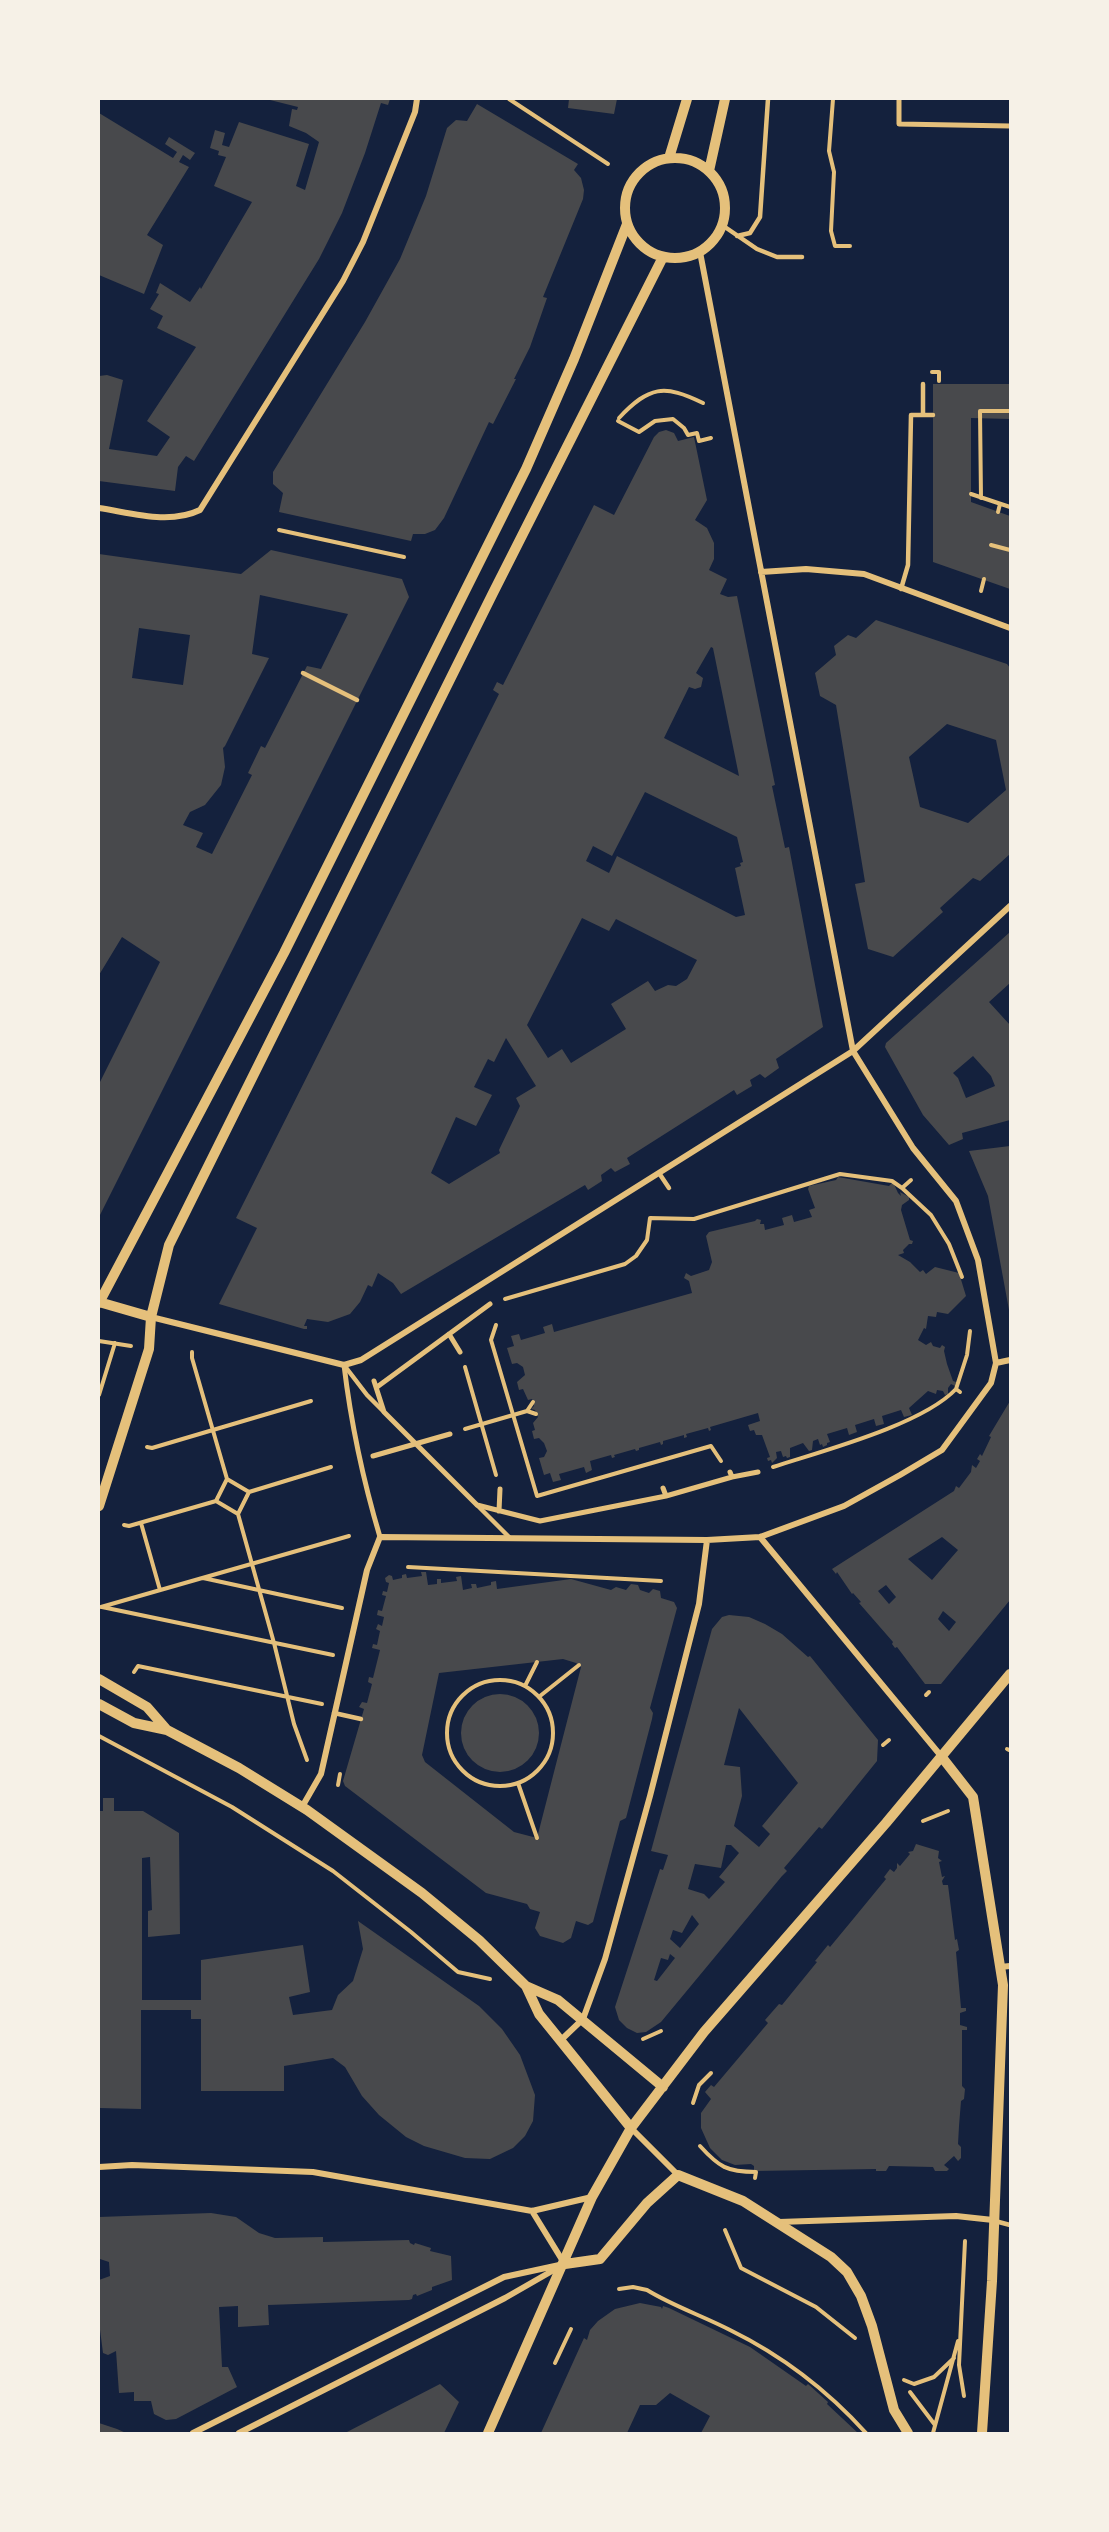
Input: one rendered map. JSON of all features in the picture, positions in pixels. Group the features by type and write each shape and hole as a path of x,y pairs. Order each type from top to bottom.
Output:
{"street":[{"path":"99,508 165,518 186,517 200,510 344,281 363,242 415,112 417,99"},
{"path":"669,158 687,99"},
{"path":"709,171 725,99"},
{"path":"899,99 899,124 1010,126"},
{"path":"669,158 697,163 709,171 724,196 725,211 722,225 713,240 700,252 682,258 663,257 641,245 627,224 625,209 626,194 642,170 655,162 669,158"},
{"path":"627,224 574,359 526,469 284,953 99,1303 344,1365 362,1360 853,1051 1010,906"},
{"path":"380,1537 706,1540 760,1537 844,1506 942,1450 991,1383 996,1363 978,1260 956,1201 913,1148 853,1051 700,252"},
{"path":"99,1506 149,1349 151,1317 169,1245 663,257"},
{"path":"761,572 806,569 864,574 1010,628"},
{"path":"490,1304 375,1384 384,1412 477,1505 540,1521 666,1496 731,1475 758,1472"},
{"path":"449,1334 460,1352"},
{"path":"996,1363 1010,1360"},
{"path":"302,1807 321,1774 367,1570 380,1537 358,1460 344,1365"},
{"path":"373,1456 450,1434"},
{"path":"663,1488 666,1496"},
{"path":"499,1511 500,1490"},
{"path":"760,1537 973,1797 1005,1967 992,2281 982,2433"},
{"path":"561,2040 584,2019 605,1959 699,1604 706,1540"},
{"path":"488,2433 592,2197 631,2128 704,2032 1010,1674"},
{"path":"99,1679 147,1707 167,1730"},
{"path":"99,1704 134,1723 167,1730 239,1768 302,1807 422,1893 479,1940 526,1986 539,2014 631,2128 678,2175 743,2201 831,2257 847,2272 861,2296 872,2326 894,2410 908,2433"},
{"path":"526,1986 558,2000 584,2019 663,2087"},
{"path":"99,2167 132,2165 313,2172 531,2211 592,2197"},
{"path":"193,2433 504,2277 600,2259 647,2203 678,2175"},
{"path":"531,2211 564,2264"},
{"path":"776,2223 956,2216 993,2220"},
{"path":"239,2433 505,2298 564,2264"}],"lane":[{"path":"737,236 750,233 760,217 768,99"},
{"path":"722,225 757,249 777,257 802,257"},
{"path":"923,384 923,415"},
{"path":"901,589 908,565 911,415 933,415"},
{"path":"303,674 357,700"},
{"path":"659,1173 669,1188"},
{"path":"344,1365 367,1395 384,1412"},
{"path":"477,1505 510,1538"},
{"path":"334,1713 362,1719"},
{"path":"993,2220 1010,2225"}],"path":[{"path":"510,99 608,164"},
{"path":"833,99 829,151 834,172 831,231 835,246 850,246"},
{"path":"703,403 677,391 665,390 649,393 634,402 618,420 639,432 655,421 673,419 684,428 688,435 697,433 699,441 711,438"},
{"path":"981,498 980,411 1010,411"},
{"path":"971,494 1010,507"},
{"path":"998,512 1000,504"},
{"path":"279,530 404,556"},
{"path":"991,544 1010,550"},
{"path":"981,591 984,579"},
{"path":"490,1304 625,1264 636,1256 647,1240 650,1218 694,1219 840,1174 892,1180 902,1188 931,1215 949,1244 964,1283"},
{"path":"902,1188 912,1180"},
{"path":"496,1325 491,1340 537,1496 711,1446 731,1475"},
{"path":"758,1472 858,1439 932,1409 958,1390 968,1355 970,1331 973,1330"},
{"path":"99,1341 135,1347"},
{"path":"99,1395 115,1343"},
{"path":"192,1352 227,1479 216,1501"},
{"path":"467,1376 495,1471"},
{"path":"147,1447 152,1448 213,1431 311,1401"},
{"path":"527,1411 533,1402"},
{"path":"476,1426 527,1411 536,1414"},
{"path":"227,1479 249,1491 331,1467"},
{"path":"249,1491 238,1514 287,1696 309,1766"},
{"path":"124,1525 141,1523 216,1501 238,1514"},
{"path":"141,1523 160,1590"},
{"path":"333,1655 101,1607 349,1536"},
{"path":"408,1567 661,1581"},
{"path":"202,1578 343,1609"},
{"path":"525,1686 537,1662"},
{"path":"540,1696 579,1665"},
{"path":"134,1672 138,1666 322,1704"},
{"path":"508,1680 525,1686 540,1696 549,1711 554,1729 552,1746 545,1762 533,1775 518,1783 500,1786 483,1784 468,1775 456,1762 449,1747 447,1729 451,1712 460,1698 474,1687 491,1681 508,1680"},
{"path":"99,1736 232,1807 333,1871 458,1972 492,1979"},
{"path":"884,1745 889,1740"},
{"path":"518,1783 537,1838"},
{"path":"923,1821 948,1811"},
{"path":"643,2039 661,2031"},
{"path":"693,2103 699,2085 711,2073"},
{"path":"700,2146 715,2162 729,2170 756,2172 756,2178"},
{"path":"725,2230 741,2268 816,2307 880,2358"},
{"path":"965,2241 959,2365 966,2406"},
{"path":"619,2289 633,2287 647,2290 758,2345 826,2393 866,2433"},
{"path":"555,2363 571,2329"},
{"path":"933,2433 960,2333"},
{"path":"935,2426 899,2377 914,2384 934,2377 954,2358"}],"building":[{"path":"266,99 390,99 388,105 381,103 342,213 319,259 194,461 186,456 178,467 175,491 99,481 99,376 107,375 123,380 109,449 157,456 170,437 147,421 196,347 157,328 163,316 150,309 159,294 156,293 160,283 190,302 200,287 201,289 252,202 214,186 226,157 218,155 219,151 210,148 215,130 225,133 222,145 229,147 239,122 309,144 296,186 305,190 319,142 306,133 289,126 292,109 297,110 298,107"},
{"path":"569,99 617,99 614,114 568,108"},
{"path":"477,104 578,164 574,170 581,178 584,190 583,199 543,297 547,298 530,347 514,379 516,379 493,424 489,422 444,518 435,530 425,534 413,534 411,541 279,512 283,493 273,484 273,472 365,322 400,259 426,196 447,128 456,120 467,121"},
{"path":"99,113 173,158 177,152 165,144 169,137 195,153 190,160 183,155 179,162 189,167 147,235 163,245 144,294 99,275"},
{"path":"933,384 1010,384 1010,419 971,418 971,502 1010,516 1010,589 933,562"},
{"path":"666,430 674,433 678,441 694,437 707,500 695,520 707,528 714,543 714,559 709,570 727,579 720,594 728,597 737,596 775,785 772,786 785,848 789,847 823,1027 776,1059 779,1068 765,1078 760,1074 750,1080 752,1086 737,1095 734,1090 627,1158 630,1164 615,1172 611,1168 601,1175 602,1181 588,1190 585,1185 401,1294 393,1283 378,1273 372,1287 368,1285 360,1302 350,1314 328,1322 307,1319 304,1326 307,1326 307,1329 219,1304 257,1228 236,1218 499,694 493,690 497,682 503,685 594,505 614,515 654,437","holes":["711,647 713,648 739,776 664,738 689,687 695,689 701,687 703,678 696,673","645,792 737,837 743,862 740,863 741,866 735,868 745,915 736,917 617,856 609,873 586,861 593,846 612,856","582,918 609,931 616,919 697,960 687,979 676,986 668,985 655,991 648,981 611,1004 626,1029 571,1063 562,1049 548,1058 527,1025","506,1038 536,1086 516,1098 520,1106 499,1150 500,1153 449,1184 431,1173 456,1117 476,1126 492,1095 474,1087 488,1059 494,1062"]},
{"path":"271,550 402,579 409,597 99,1217 99,1084 160,962 122,937 99,975 99,554 241,574","holes":["260,595 348,614 321,669 307,666 265,748 261,746 248,773 252,775 212,854 196,847 203,833 183,825 190,812 205,805 221,785 225,767 223,748 269,658 252,654","139,628 190,635 183,685 132,678"]},
{"path":"876,620 1007,664 1010,668 1010,854 980,881 973,878 940,908 943,912 893,957 868,949 855,884 865,882 836,705 820,696 815,673 836,655 834,646 848,635 856,638","holes":["947,724 996,740 1006,790 968,823 920,807 909,757"]},
{"path":"1010,932 1010,983 989,1002 1010,1025 1010,1120 962,1133 963,1139 949,1145 923,1115 885,1047 886,1043","holes":["973,1056 991,1076 995,1086 966,1098 958,1078 953,1073"]},
{"path":"1010,1146 1009,1310 988,1196 969,1151"},
{"path":"838,1177 889,1186 893,1182 901,1196 900,1192 909,1197 901,1210 910,1240 913,1241 903,1250 904,1253 898,1255 926,1274 935,1267 959,1273 966,1296 948,1314 937,1312 936,1317 928,1316 926,1329 924,1328 918,1340 926,1345 931,1342 933,1346 945,1347 947,1364 953,1381 956,1382 955,1386 951,1384 948,1388 948,1394 945,1395 943,1391 937,1390 936,1394 928,1391 909,1408 912,1415 904,1417 901,1410 882,1416 884,1424 876,1426 874,1419 855,1425 857,1432 849,1435 847,1428 827,1434 830,1442 827,1445 823,1447 822,1444 820,1445 818,1439 813,1441 812,1450 809,1451 803,1443 790,1448 790,1457 787,1458 783,1457 781,1451 776,1452 777,1458 772,1463 771,1460 768,1461 767,1458 770,1457 762,1435 756,1435 754,1430 750,1431 748,1425 760,1421 758,1413 710,1427 709,1431 708,1428 686,1434 687,1437 684,1438 684,1435 663,1441 661,1445 660,1442 636,1451 635,1449 614,1455 615,1457 612,1458 611,1455 590,1461 592,1470 586,1473 584,1467 559,1474 561,1480 553,1482 550,1473 544,1475 539,1458 544,1457 547,1451 539,1438 534,1439 533,1423 538,1417 535,1410 531,1409 534,1406 532,1399 528,1400 523,1389 519,1390 517,1382 525,1375 523,1367 517,1363 512,1364 507,1348 514,1346 511,1336 519,1334 521,1340 545,1333 543,1327 552,1324 554,1332 692,1293 689,1281 684,1278 686,1273 691,1276 709,1270 712,1262 706,1236 709,1232 757,1219 761,1220 760,1224 764,1224 765,1230 784,1225 782,1218 792,1215 794,1222 812,1217 809,1210 815,1208 809,1186 836,1180"},
{"path":"1010,1401 1010,1600 941,1684 925,1684 859,1603 861,1602 852,1594 837,1572 836,1574 832,1569 954,1491 956,1486 959,1488 971,1472 972,1465 976,1468 980,1461 977,1459 980,1454 982,1456 991,1437 989,1436","holes":["942,1537 958,1550 932,1580 908,1559","886,1585 896,1597 889,1604 878,1591","943,1611 956,1622 949,1631 938,1619"]},
{"path":"421,1572 426,1572 428,1585 437,1584 437,1579 441,1579 441,1583 457,1581 456,1577 461,1576 463,1590 472,1588 471,1584 476,1584 477,1588 491,1585 491,1582 496,1581 497,1589 571,1579 611,1590 616,1587 626,1590 631,1584 638,1585 640,1590 649,1593 653,1589 660,1591 661,1598 674,1602 677,1608 650,1708 653,1713 652,1719 626,1818 620,1821 593,1922 588,1925 576,1921 571,1938 563,1943 540,1936 535,1928 540,1912 530,1909 527,1904 486,1893 345,1786 343,1781 364,1709 359,1707 362,1702 367,1703 372,1684 368,1682 369,1677 373,1678 380,1650 372,1648 373,1644 377,1645 380,1631 376,1629 378,1624 382,1626 384,1617 377,1615 378,1610 382,1611 386,1596 382,1595 383,1591 387,1592 389,1583 385,1578 389,1575 393,1580 402,1578 402,1575 406,1574 407,1578 422,1576","holes":["563,1659 581,1667 537,1838 514,1832 425,1762 422,1755 439,1673"]},
{"path":"729,1615 749,1617 765,1624 782,1634 808,1657 810,1656 878,1740 877,1761 822,1829 819,1827 784,1868 787,1871 661,2022 646,2032 637,2033 627,2028 619,2020 615,2007 660,1869 663,1870 668,1855 651,1851 712,1629 722,1617","holes":["739,1708 798,1783 762,1826 770,1834 759,1847 734,1826 742,1796 740,1767 724,1765","726,1845 731,1845 739,1853 719,1877 725,1882 709,1899 704,1894 688,1889 695,1864 721,1868","692,1915 699,1924 680,1948 670,1939 673,1930 682,1933","670,1954 675,1958 657,1981 654,1980 661,1958 668,1960"]},
{"path":"500,1694 515,1697 532,1711 539,1733 536,1748 522,1765 500,1772 485,1769 468,1755 461,1733 464,1718 478,1701"},
{"path":"103,1798 114,1798 114,1811 143,1811 179,1833 180,1934 148,1937 148,1911 152,1910 150,1857 142,1858 142,2000 201,2000 201,1960 303,1945 310,1992 289,1997 293,2015 332,2010 338,1995 353,1981 363,1949 358,1921 479,2006 502,2029 520,2055 535,2095 533,2121 525,2136 513,2148 490,2159 465,2158 424,2146 406,2137 379,2115 362,2096 345,2067 333,2058 284,2066 284,2091 201,2091 201,2019 191,2019 191,2010 141,2010 141,2109 99,2108 99,1811 103,1811"},
{"path":"916,1844 939,1851 938,1858 942,1861 939,1862 942,1877 945,1876 942,1881 943,1885 948,1885 955,1940 957,1939 959,1950 956,1952 961,2008 966,2008 966,2011 960,2013 960,2025 967,2027 967,2030 962,2030 962,2086 965,2089 964,2099 961,2101 959,2126 958,2144 961,2147 961,2158 958,2161 954,2156 944,2165 949,2169 947,2171 935,2171 933,2167 889,2166 886,2171 876,2171 876,2169 754,2171 754,2166 751,2164 735,2165 722,2160 710,2148 701,2128 701,2113 711,2099 705,2092 711,2085 714,2087 768,2023 765,2020 779,2004 782,2005 828,1945 830,1947 886,1879 884,1877 890,1869 894,1872 897,1863 900,1866"},
{"path":"211,2213 236,2217 259,2233 275,2238 323,2237 323,2242 409,2240 414,2245 415,2243 431,2248 430,2251 451,2256 452,2280 432,2287 432,2290 417,2296 413,2295 409,2300 268,2305 269,2325 238,2327 238,2306 219,2307 222,2367 228,2367 237,2387 176,2419 166,2420 154,2414 151,2401 134,2401 134,2392 119,2393 116,2351 108,2355 103,2353 99,2322 99,2280 110,2276 109,2262 100,2259 99,2217"},
{"path":"640,2303 662,2309 663,2306 669,2308 750,2347 806,2386 808,2384 858,2433 701,2433 710,2416 670,2393 656,2405 640,2405 627,2433 541,2433 584,2338 587,2340 590,2330 615,2309"},
{"path":"440,2384 459,2402 444,2433 345,2433"},
{"path":"99,2423 117,2429 126,2433 99,2433"}]}
